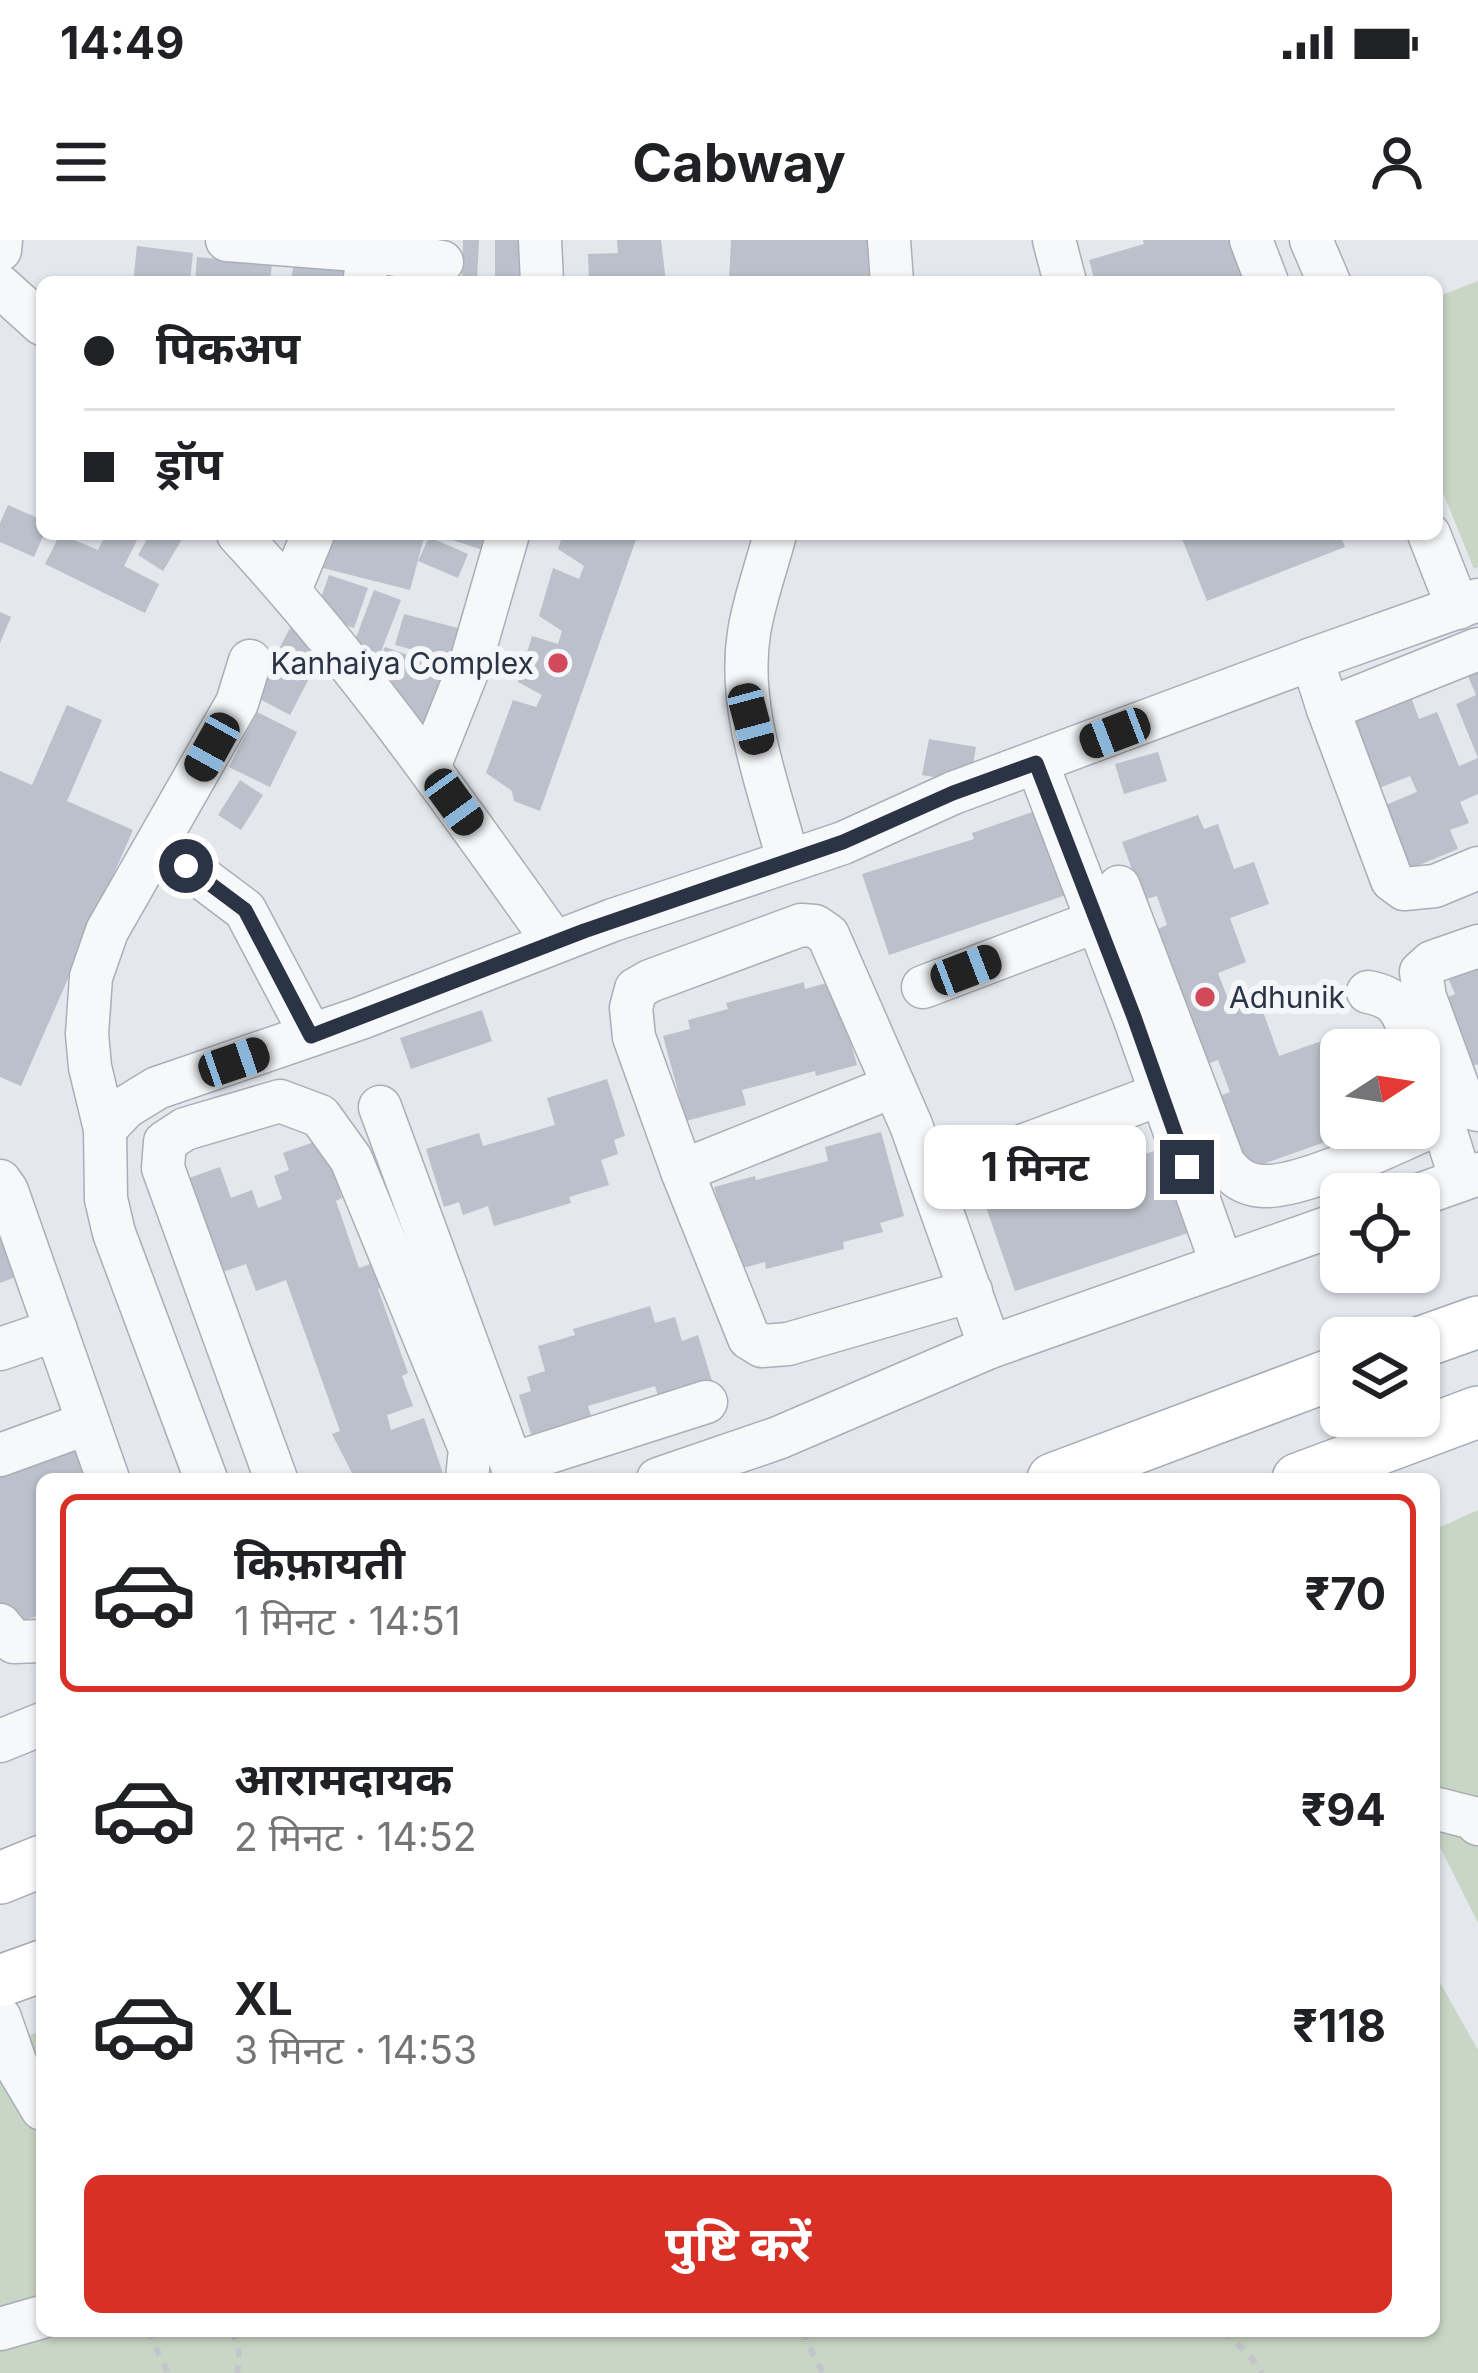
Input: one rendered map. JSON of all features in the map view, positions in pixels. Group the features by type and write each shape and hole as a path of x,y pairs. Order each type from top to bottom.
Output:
{"main road":[{"path":"1440,1336 1478,1322"},
{"path":"1088,1473 1156,1461 1320,1381"},
{"path":"1314,1473 1478,1412"},
{"path":"0,1878 36,1863"},
{"path":"0,1981 36,1968"}],"street":[{"path":"0,250 1,240"},
{"path":"227,240 367,267 442,262"},
{"path":"540,240 542,276"},
{"path":"889,240 892,276"},
{"path":"1054,240 1063,276"},
{"path":"1251,240 1265,276"},
{"path":"1311,240 1326,276"},
{"path":"0,286 36,319"},
{"path":"244,540 290,590 429,767 554,942"},
{"path":"290,590 311,540"},
{"path":"429,767 471,662 506,540"},
{"path":"774,540 749,632 746,677 751,719 788,860"},
{"path":"105,1130 126,1107 158,1088 843,842 953,793 1468,604 1432,540"},
{"path":"1328,709 1478,649"},
{"path":"1312,659 1392,880 1405,889 1435,886 1478,868"},
{"path":"204,1473 114,1233 106,1199 105,1130 87,1034 91,977 107,931 237,703 250,661"},
{"path":"1036,763 1108,904 1224,1164 1238,1180 1264,1186 1303,1180 1460,1116 1467,1107 1425,998 1421,972 1432,962 1478,946"},
{"path":"157,844 245,910 311,1036"},
{"path":"923,987 1108,904"},
{"path":"1108,904 1161,1094 1222,1265"},
{"path":"971,1291 788,1344 762,1346 749,1338 634,1037 631,1008 636,989 801,925 815,926 828,935 911,1125 971,1291 990,1347"},
{"path":"1367,992 1398,1003 1408,1029"},
{"path":"682,1171 894,1086"},
{"path":"1440,1088 1460,1116 1469,1177 1440,1187"},
{"path":"990,1158 1161,1094"},
{"path":"274,1473 164,1168 165,1142 185,1129 280,1102 320,1116 351,1159 470,1449 468,1473"},
{"path":"380,1107 515,1471 706,1402"},
{"path":"0,1180 8,1191 106,1473"},
{"path":"676,1473 778,1438 990,1347 1320,1230"},
{"path":"0,1349 56,1330"},
{"path":"0,1455 88,1423"},
{"path":"0,1625 14,1642 36,1641"},
{"path":"0,1741 36,1726"},
{"path":"1440,1810 1473,1818 1478,1824"},
{"path":"0,2018 17,2067 36,2099"},
{"path":"0,2329 36,2319"}],"path":[{"path":"151,2337 168,2373"},
{"path":"235,2337 240,2360 237,2373"},
{"path":"805,2337 823,2373"},
{"path":"1229,2337 1262,2373"}],"green space":[{"path":"1478,281 1478,567 1474,569 1443,493 1443,295"},
{"path":"1478,1510 1478,1923 1440,1847 1440,1527"},
{"path":"1440,1983 1478,2050 1478,2373 0,2373 0,2045 36,2033 36,2337 1440,2337"}],"building":[{"path":"463,240 479,240 477,276 462,276"},
{"path":"495,240 529,240 529,276 495,276"},
{"path":"617,240 661,240 665,276 589,276 588,254 618,253"},
{"path":"731,240 878,240 876,276 729,276"},
{"path":"1143,240 1238,240 1248,276 1093,276 1089,260 1144,244"},
{"path":"137,246 193,253 191,276 134,276"},
{"path":"197,257 272,264 271,276 195,276"},
{"path":"294,261 345,268 344,276 292,276"},
{"path":"380,269 413,275 413,276 379,276"},
{"path":"8,505 36,517 36,540 41,540 34,557 0,542 0,523"},
{"path":"57,540 74,540 98,550 103,540 137,540 124,566 159,584 145,613 45,564"},
{"path":"147,540 181,540 163,571 138,555"},
{"path":"330,540 423,540 410,590 323,568"},
{"path":"428,540 468,554 458,578 418,561"},
{"path":"452,540 505,540 501,556"},
{"name":"Kanhaiya Complex","path":"561,540 636,540 540,811 514,801 512,791 486,773 513,700 536,707 542,695 518,682 532,636 558,644 562,631 539,616 553,568 579,579 584,566 558,549"},
{"path":"1182,540 1342,540 1345,547 1207,601"},
{"path":"329,575 368,588 354,628 315,615"},
{"path":"374,590 401,600 377,662 385,647 463,674 431,749 348,659"},
{"path":"0,612 11,617 0,643"},
{"path":"404,614 477,633 469,665 395,645"},
{"path":"290,628 325,648 290,715 254,696"},
{"path":"1478,669 1478,758 1456,704 1476,695 1467,674"},
{"path":"1411,697 1419,719 1437,712 1459,766 1478,758 1478,794 1460,802 1469,823 1450,830 1458,849 1402,872 1376,809 1417,792 1410,776 1369,792 1342,726"},
{"path":"67,705 102,720 67,801 133,830 21,1086 0,1077 0,771 32,785"},
{"path":"257,712 297,732 270,787 229,767"},
{"path":"929,739 976,747 970,783 922,775"},
{"path":"1158,752 1167,781 1124,794 1115,764"},
{"path":"240,780 263,795 241,830 218,815"},
{"path":"1038,810 1066,895 889,955 862,874 974,839 972,833"},
{"name":"Adhunik","path":"1198,815 1204,829 1218,824 1234,869 1254,862 1269,904 1230,918 1246,962 1218,973 1229,1002 1256,992 1279,1056 1320,1042 1320,1144 1240,1172 1220,1116 1228,1114 1222,1095 1230,1092 1218,1060 1203,1066 1158,929 1167,925 1157,896 1143,900 1122,842"},
{"path":"1478,968 1478,1064 1468,1068 1454,1013 1445,1017 1439,1001 1455,994 1449,980"},
{"path":"834,981 857,1065 742,1090 746,1105 686,1121 663,1036 690,1029 688,1020 728,1009 726,1003 804,982 805,989"},
{"path":"482,1010 492,1041 411,1069 400,1038"},
{"path":"607,1079 625,1136 614,1140 618,1154 601,1160 609,1185 569,1197 571,1203 494,1226 488,1206 463,1215 459,1202 444,1207 426,1149 479,1133 483,1146 555,1125 547,1098"},
{"path":"881,1132 904,1216 880,1223 883,1232 843,1242 844,1249 766,1269 765,1262 736,1270 714,1187 828,1161 825,1147"},
{"path":"328,1137 342,1198 336,1201 359,1268 373,1263 408,1373 402,1376 413,1406 387,1415 391,1430 424,1418 443,1473 352,1473 332,1434 340,1431 286,1280 256,1291 246,1264 208,1277 175,1183 220,1167 231,1198 252,1190 258,1208 282,1199 274,1176 289,1170 283,1153"},
{"path":"1172,1145 1200,1229 1015,1291 986,1207 1105,1173 1104,1168"},
{"path":"0,1191 31,1271 0,1283"},
{"path":"650,1306 655,1323 675,1317 682,1341 698,1335 712,1381 658,1396 655,1386 588,1406 594,1426 534,1444 519,1395 531,1391 527,1377 545,1371 538,1346 575,1335 573,1329"},
{"path":"83,1437 95,1473 36,1473 36,1616 7,1627 0,1606 0,1468"}],"place":[{"name":"Kanhaiya Complex","path":"558,663"},
{"name":"Adhunik","path":"1205,997"}],"route":[{"path":"186,866 245,910 311,1036 584,931 843,842 953,793 1036,763 1187,1167"}]}
